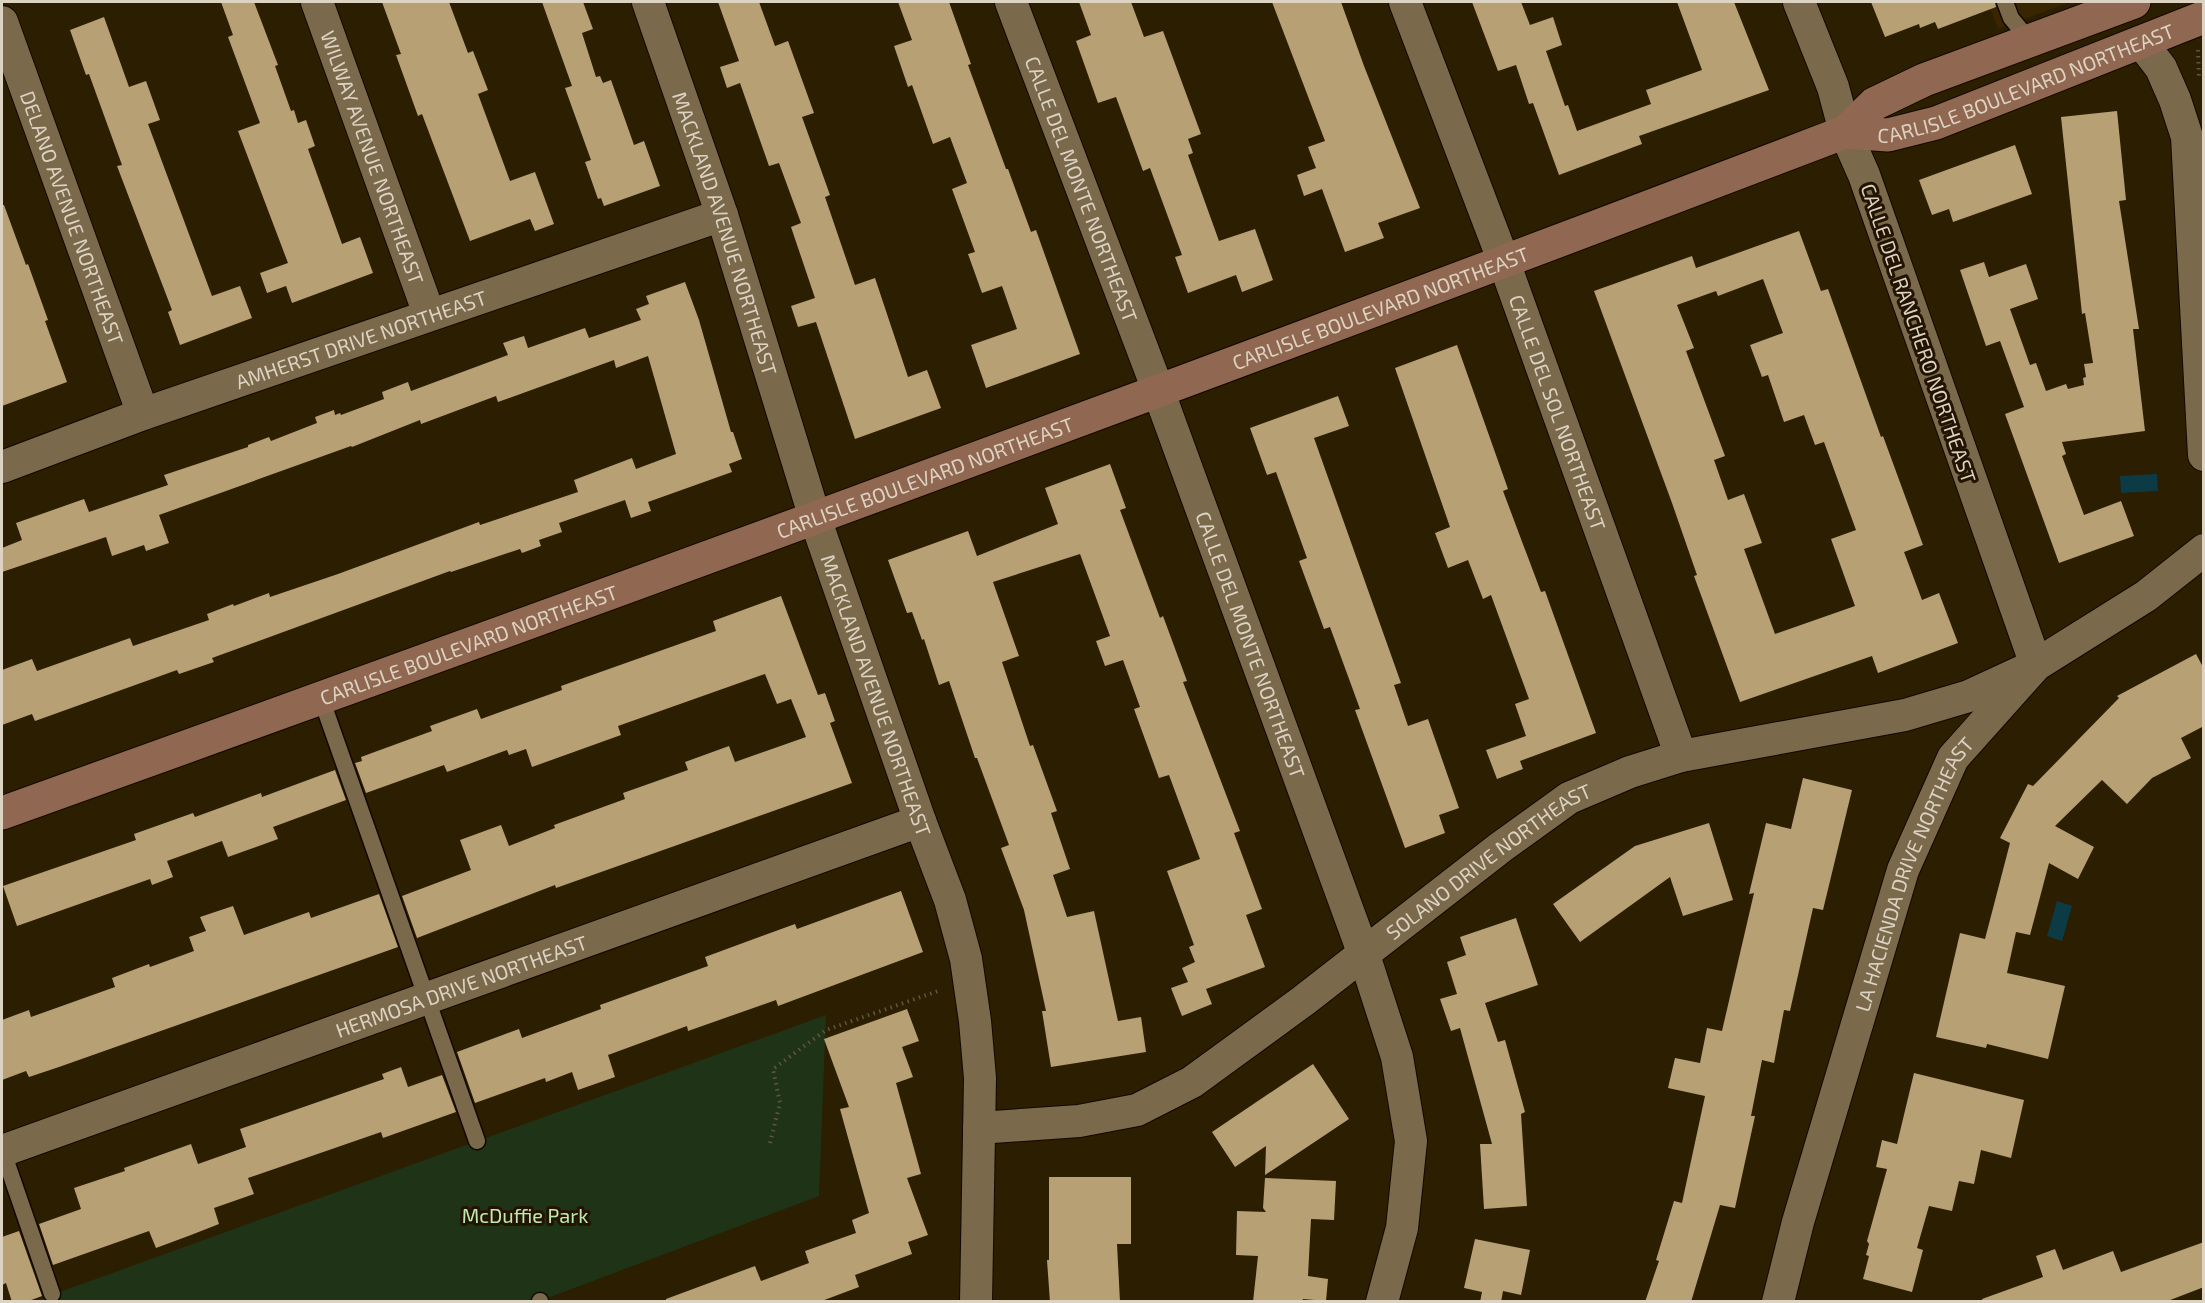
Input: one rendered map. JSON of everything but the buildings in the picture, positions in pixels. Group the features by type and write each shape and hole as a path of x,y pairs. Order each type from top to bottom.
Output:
{"main road":[{"name":"CARLISLE BOULEVARD NORTHEAST","path":"2,813 815,518 1504,262 1845,132 1874,104 1924,80 2132,2"},
{"name":"CARLISLE BOULEVARD NORTHEAST","path":"1845,132 1888,135 1936,123 2204,17"},
{"path":"1936,123 1970,86 2026,58 2030,41"}],"street":[{"name":"WILWAY AVENUE NORTHEAST","path":"317,2 429,314"},
{"name":"MACKLAND AVENUE NORTHEAST","path":"648,2 722,215 815,518 920,821 950,900 966,959 980,1078 976,1302"},
{"name":"CALLE DEL MONTE NORTHEAST","path":"1011,2 1158,390 1363,952 1397,1057 1411,1141 1402,1228 1382,1302"},
{"name":"CALLE DEL SOL NORTHEAST","path":"1405,2 1504,262 1681,756"},
{"name":"CALLE DEL RANCHERO NORTHEAST","path":"1800,2 1833,87 1845,132 1864,175 2036,665"},
{"name":"DELANO AVENUE NORTHEAST","path":"2,22 143,414"},
{"path":"2141,42 2161,68 2175,100 2187,137 2204,455"},
{"name":"AMHERST DRIVE NORTHEAST","path":"2,467 143,414 722,215"},
{"name":"LA HACIENDA DRIVE NORTHEAST","path":"1778,1302 1797,1222 1904,870 1953,758 2036,665 2146,596 2204,550"},
{"name":"SOLANO DRIVE NORTHEAST","path":"979,1128 1079,1121 1137,1110 1192,1082 1303,1001 1363,952 1569,798 1630,772 1681,756 1905,714 1969,696 2036,665"},
{"name":"HERMOSA DRIVE NORTHEAST","path":"2,1150 920,821"}],"lane":[{"path":"2005,2 2011,18 2030,41"},
{"path":"321,698 477,1141"},
{"path":"2,1150 52,1294"}],"path":[{"path":"771,1143 780,1103 773,1069 826,1030 944,988"}],"shaded area":[{"path":"1988,2 2070,2 1998,29"}],"green space":[{"name":"McDuffie Park","path":"826,1015 819,1196 537,1302 32,1302"}],"water":[{"path":"2157,474 2158,491 2121,493 2120,476"},
{"path":"2057,901 2072,906 2062,941 2047,936"}]}
